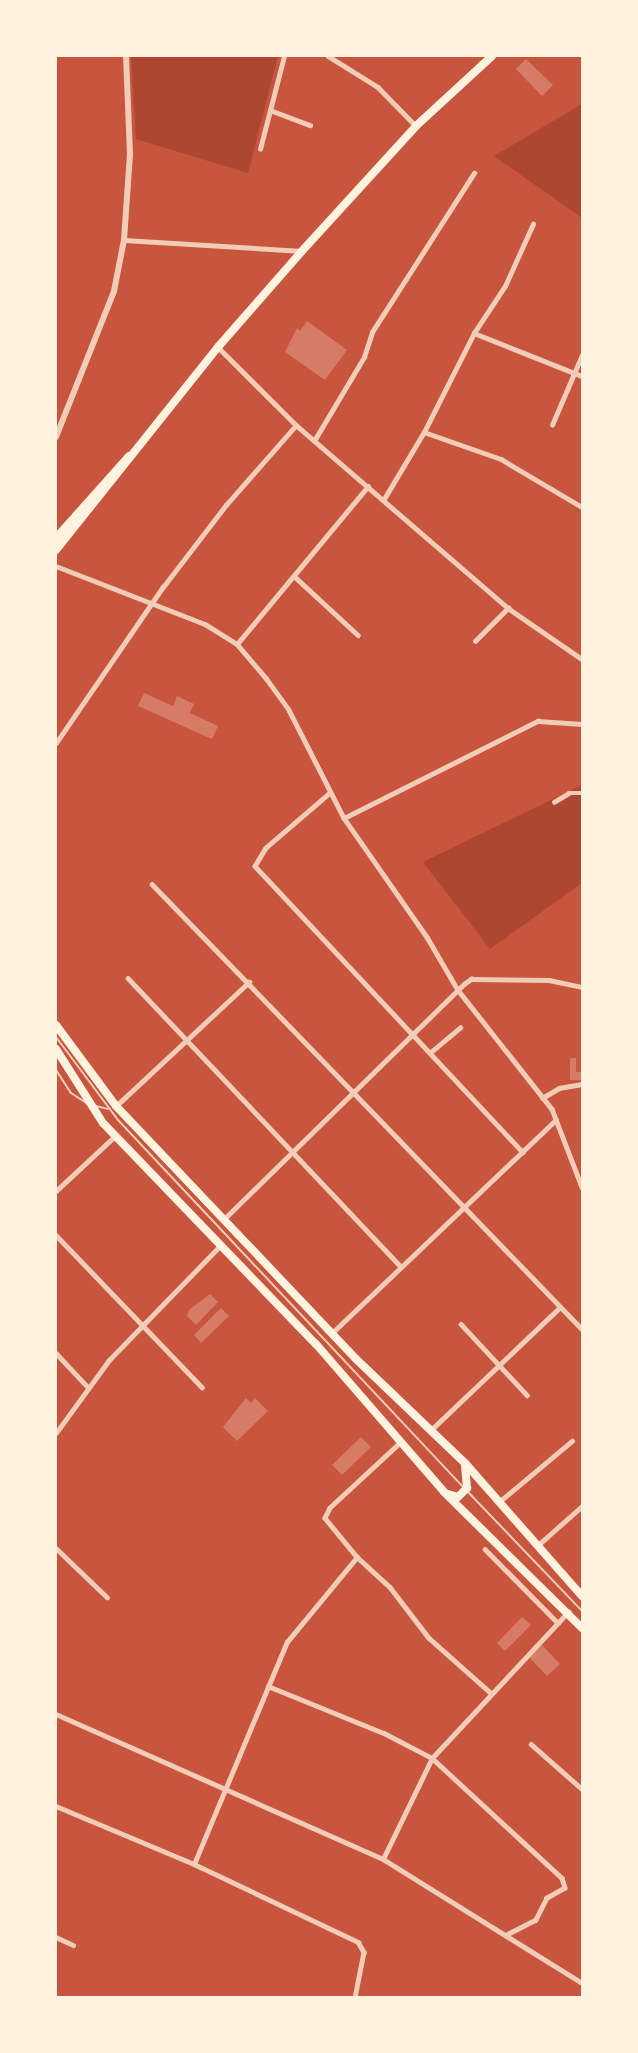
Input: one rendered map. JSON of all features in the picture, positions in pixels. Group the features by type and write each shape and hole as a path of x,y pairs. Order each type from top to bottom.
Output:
{"main road":[{"path":"56,550 126,466 130,456 218,347 302,251 416,126 492,56"},
{"path":"56,538 120,462 130,456"},
{"path":"56,1025 112,1107 224,1219 332,1333 465,1463 536,1547 582,1596"},
{"path":"56,1049 88,1104 115,1136 316,1344 399,1444 444,1492 582,1628"},
{"path":"444,1492 458,1497 466,1490 469,1484 465,1463"}],"street":[{"path":"56,437 114,291 124,240 130,155 126,56"},
{"path":"260,148 284,56"},
{"path":"328,56 378,87 416,126"},
{"path":"270,110 310,125"},
{"path":"314,441 363,357 372,332 474,173"},
{"path":"384,499 424,432 474,333 505,286 533,224"},
{"path":"124,240 302,251"},
{"path":"474,333 582,376"},
{"path":"218,347 296,425 508,608 582,659"},
{"path":"552,425 582,355"},
{"path":"56,743 154,602 226,505 296,425"},
{"path":"424,432 501,459 582,507"},
{"path":"237,644 369,486"},
{"path":"56,566 114,591 154,602 237,644 289,710 344,818 427,937 458,990 542,1098 556,1120 582,1185"},
{"path":"294,576 358,635"},
{"path":"475,641 508,608"},
{"path":"344,818 538,722 582,724"},
{"path":"330,793 266,848 255,866 523,1152"},
{"path":"554,802 569,793 582,793"},
{"path":"152,884 249,982 462,1208 582,1329"},
{"path":"128,978 188,1038 400,1266"},
{"path":"224,1219 471,979 549,980 582,987"},
{"path":"112,1107 249,982"},
{"path":"431,1052 460,1029"},
{"path":"542,1098 559,1088 582,1084"},
{"path":"332,1333 556,1120"},
{"path":"56,1191 115,1136"},
{"path":"56,1235 202,1387"},
{"path":"56,1433 87,1386 141,1325 220,1246"},
{"path":"431,1430 560,1307"},
{"path":"461,1324 527,1395"},
{"path":"56,1353 87,1386"},
{"path":"499,1502 572,1441"},
{"path":"399,1444 326,1513 325,1518 357,1557 390,1587 429,1638 491,1693"},
{"path":"536,1547 582,1506"},
{"path":"56,1548 107,1597"},
{"path":"485,1549 558,1623"},
{"path":"194,1864 287,1642 357,1557"},
{"path":"383,1859 432,1758 568,1612"},
{"path":"268,1686 384,1733 432,1758 566,1884 562,1890 547,1898 536,1920 506,1936"},
{"path":"56,1714 383,1859 582,1983"},
{"path":"531,1744 582,1789"},
{"path":"56,1806 194,1864 363,1947 356,1998"},
{"path":"56,1936 73,1945"}],"lane":[{"path":"56,1037 112,1107 466,1490 582,1611"},
{"path":"56,1070 71,1093 88,1104 112,1107"}],"shaded area":[{"path":"131,56 278,56 248,173 136,139"},
{"path":"582,104 582,218 494,156"},
{"path":"582,785 582,883 490,949 423,862"}],"building":[{"path":"526,59 553,85 542,96 516,69"},
{"path":"307,321 347,350 325,380 285,352 297,328 300,331"},
{"path":"144,693 173,706 177,696 194,704 190,713 218,726 212,739 138,706"},
{"path":"570,1058 576,1058 576,1072 582,1072 582,1080 570,1080"},
{"path":"210,1294 218,1302 196,1325 187,1316 189,1310"},
{"path":"221,1308 229,1316 201,1343 194,1335"},
{"path":"246,1398 251,1403 255,1398 268,1411 237,1441 223,1427"},
{"path":"361,1437 371,1447 342,1475 332,1465"},
{"path":"522,1617 531,1625 505,1651 497,1643"},
{"path":"542,1645 560,1664 547,1676 529,1657"}]}
